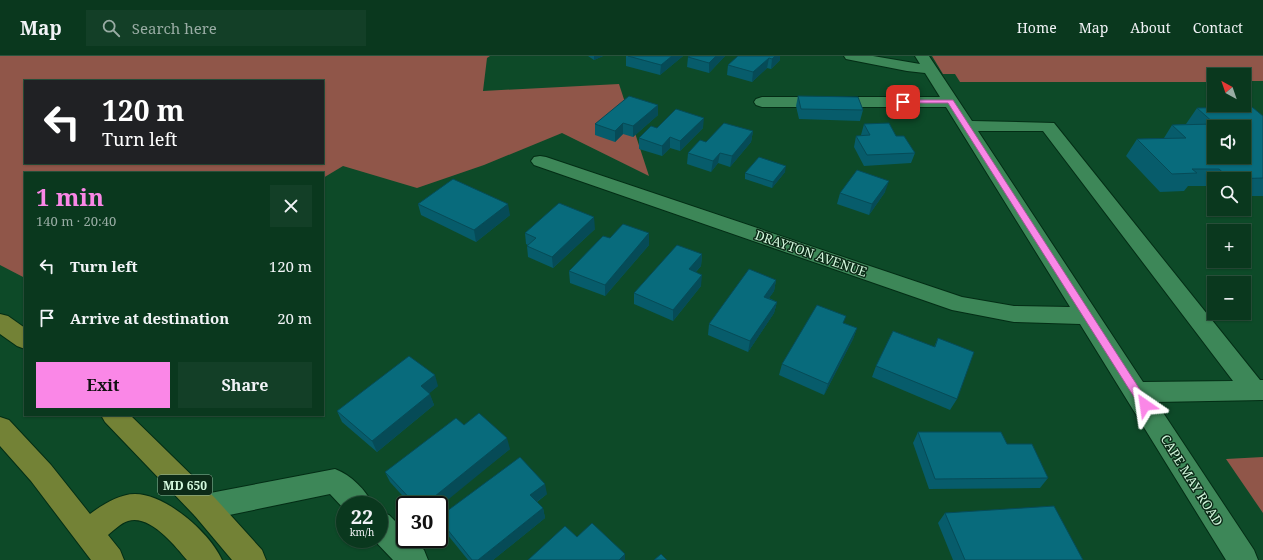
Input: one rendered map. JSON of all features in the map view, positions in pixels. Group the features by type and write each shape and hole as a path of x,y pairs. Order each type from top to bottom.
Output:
{"main road":[{"path":"0,322 24,339"},
{"name":"MD 650","path":"115,416 205,507 251,560"},
{"path":"0,428 41,473 109,560"},
{"path":"89,533 117,512 134,506 152,510 172,524 207,560"}],"street":[{"path":"851,56 907,67 926,62"},
{"name":"CAPE MAY ROAD","path":"926,62 950,102 1243,560"},
{"path":"762,102 950,102"},
{"path":"966,126 1048,126 1259,390"},
{"name":"DRAYTON AVENUE","path":"540,161 960,304 1014,314 1087,316"},
{"path":"1136,392 1259,390"},
{"path":"205,507 335,481 350,496"},
{"path":"388,534 413,560"}],"shaded area":[{"path":"0,56 490,56 487,58 483,91 619,84 649,176 562,133 484,165 417,188 343,166 324,177 324,172 24,172 24,277 0,265"},
{"path":"932,56 1263,56 1263,81 1251,81 1251,68 1207,68 1207,82 960,82 955,74 943,74"},
{"path":"1263,457 1263,513 1226,459"}],"building":[{"path":"628,56 672,56 661,65"},
{"path":"716,56 709,63 688,57"},
{"path":"738,56 775,56 772,59 769,58 753,72 728,65"},
{"path":"629,96 658,105 633,126 623,123 615,131 595,124"},
{"path":"798,96 858,97 863,110 801,109"},
{"path":"1252,107 1263,116 1263,178 1251,178 1251,172 1222,172 1219,169 1192,169 1197,173 1172,174 1137,139 1186,138 1172,125 1207,124 1207,164 1251,164 1251,120 1210,120 1197,108 1207,108 1207,112 1251,112"},
{"path":"676,109 704,118 680,141 670,137 662,146 639,138 651,126 657,128"},
{"path":"724,123 753,131 732,156 720,153 713,161 688,153 700,140 706,142"},
{"path":"889,123 896,136 904,136 915,153 867,155 856,136 870,135 864,124"},
{"path":"759,157 786,166 773,182 745,173"},
{"path":"857,170 889,181 872,204 840,193"},
{"path":"453,179 508,204 474,230 418,204"},
{"path":"559,203 594,217 552,257 527,246 536,238 525,233"},
{"path":"623,224 649,233 605,285 569,271 603,236 610,238"},
{"path":"677,245 702,254 689,269 702,275 673,310 634,293"},
{"path":"749,269 776,280 764,297 777,302 750,341 709,324"},
{"path":"817,305 846,316 843,323 857,328 828,384 782,364"},
{"path":"893,331 935,347 938,338 974,352 957,399 876,366"},
{"path":"409,356 435,375 421,386 430,394 372,441 337,411"},
{"path":"479,413 507,438 435,496 408,496 385,472 456,418 464,425"},
{"path":"918,432 1001,432 1007,444 1032,444 1048,478 935,479"},
{"path":"520,457 545,484 530,495 543,508 478,560 472,560 448,530 448,510"},
{"path":"1054,506 1083,560 965,560 945,513"},
{"path":"592,523 625,554 619,560 528,560 565,526 577,537"},
{"path":"661,554 667,560 654,560"}],"route":[{"path":"903,102 950,102 1145,405"}]}
